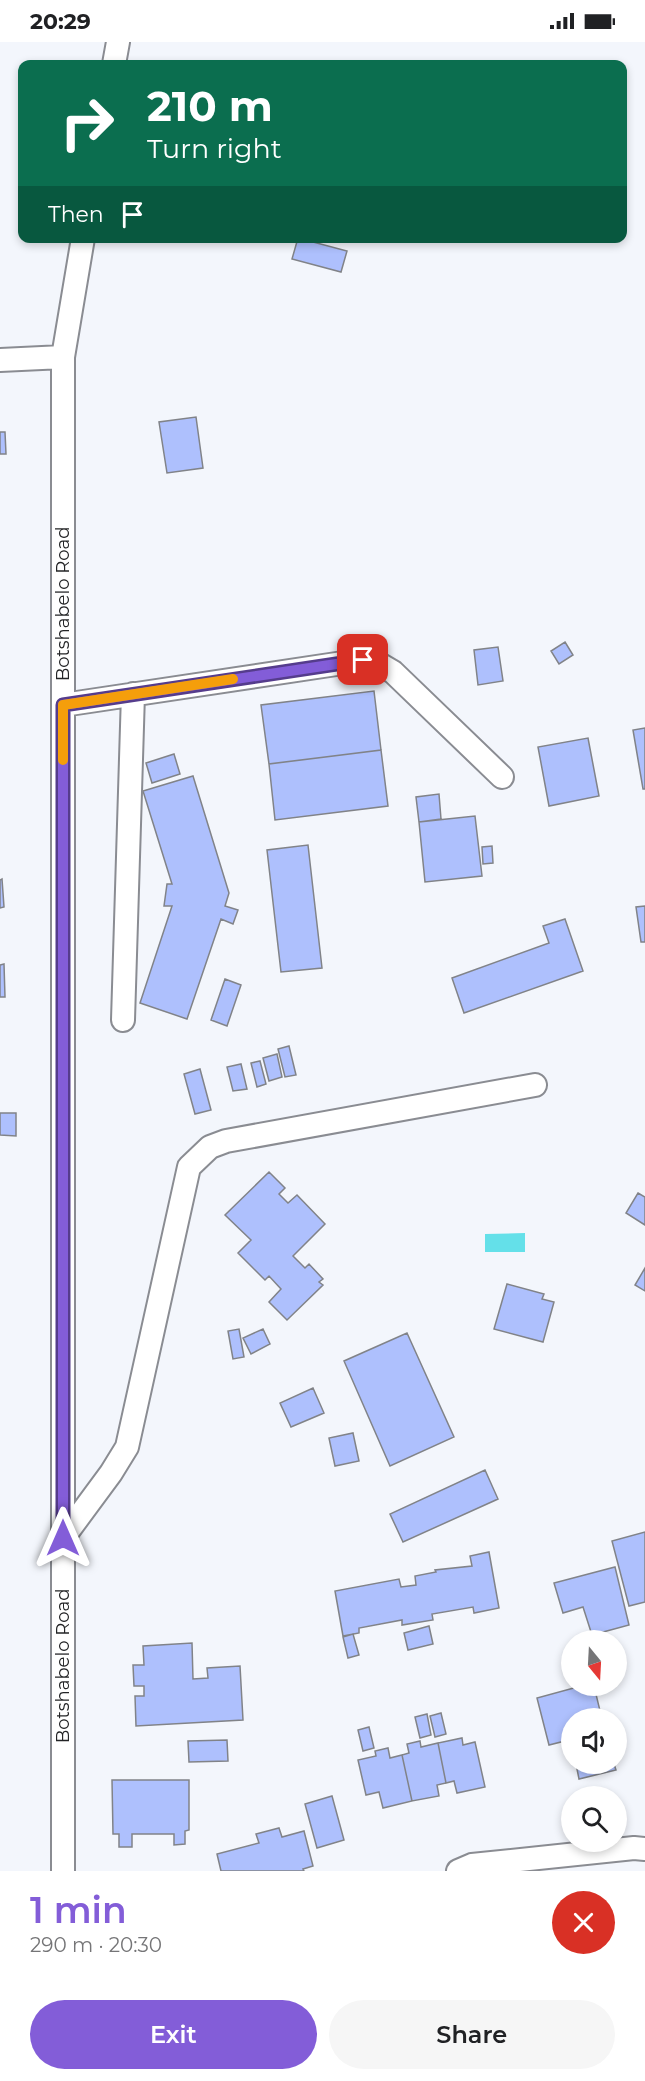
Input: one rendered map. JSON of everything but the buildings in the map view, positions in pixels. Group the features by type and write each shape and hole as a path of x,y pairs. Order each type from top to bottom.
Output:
{"street":[{"path":"115,60 118,42"},
{"name":"Botshabelo Road","path":"63,1871 63,357 82,243"},
{"path":"0,360 63,357"},
{"path":"63,705 363,660 376,662 393,672 502,777"},
{"path":"123,1020 133,694"},
{"path":"63,1538 111,1473 127,1447 189,1167 200,1154 226,1141 536,1085"},
{"path":"458,1871 472,1865 634,1848 645,1849"}],"water":[{"path":"525,1233 525,1252 485,1252 485,1234"}],"slow traffic":[{"path":"63,760 63,705 233,679"}],"route":[{"path":"63,1538 63,705 363,660"}]}
